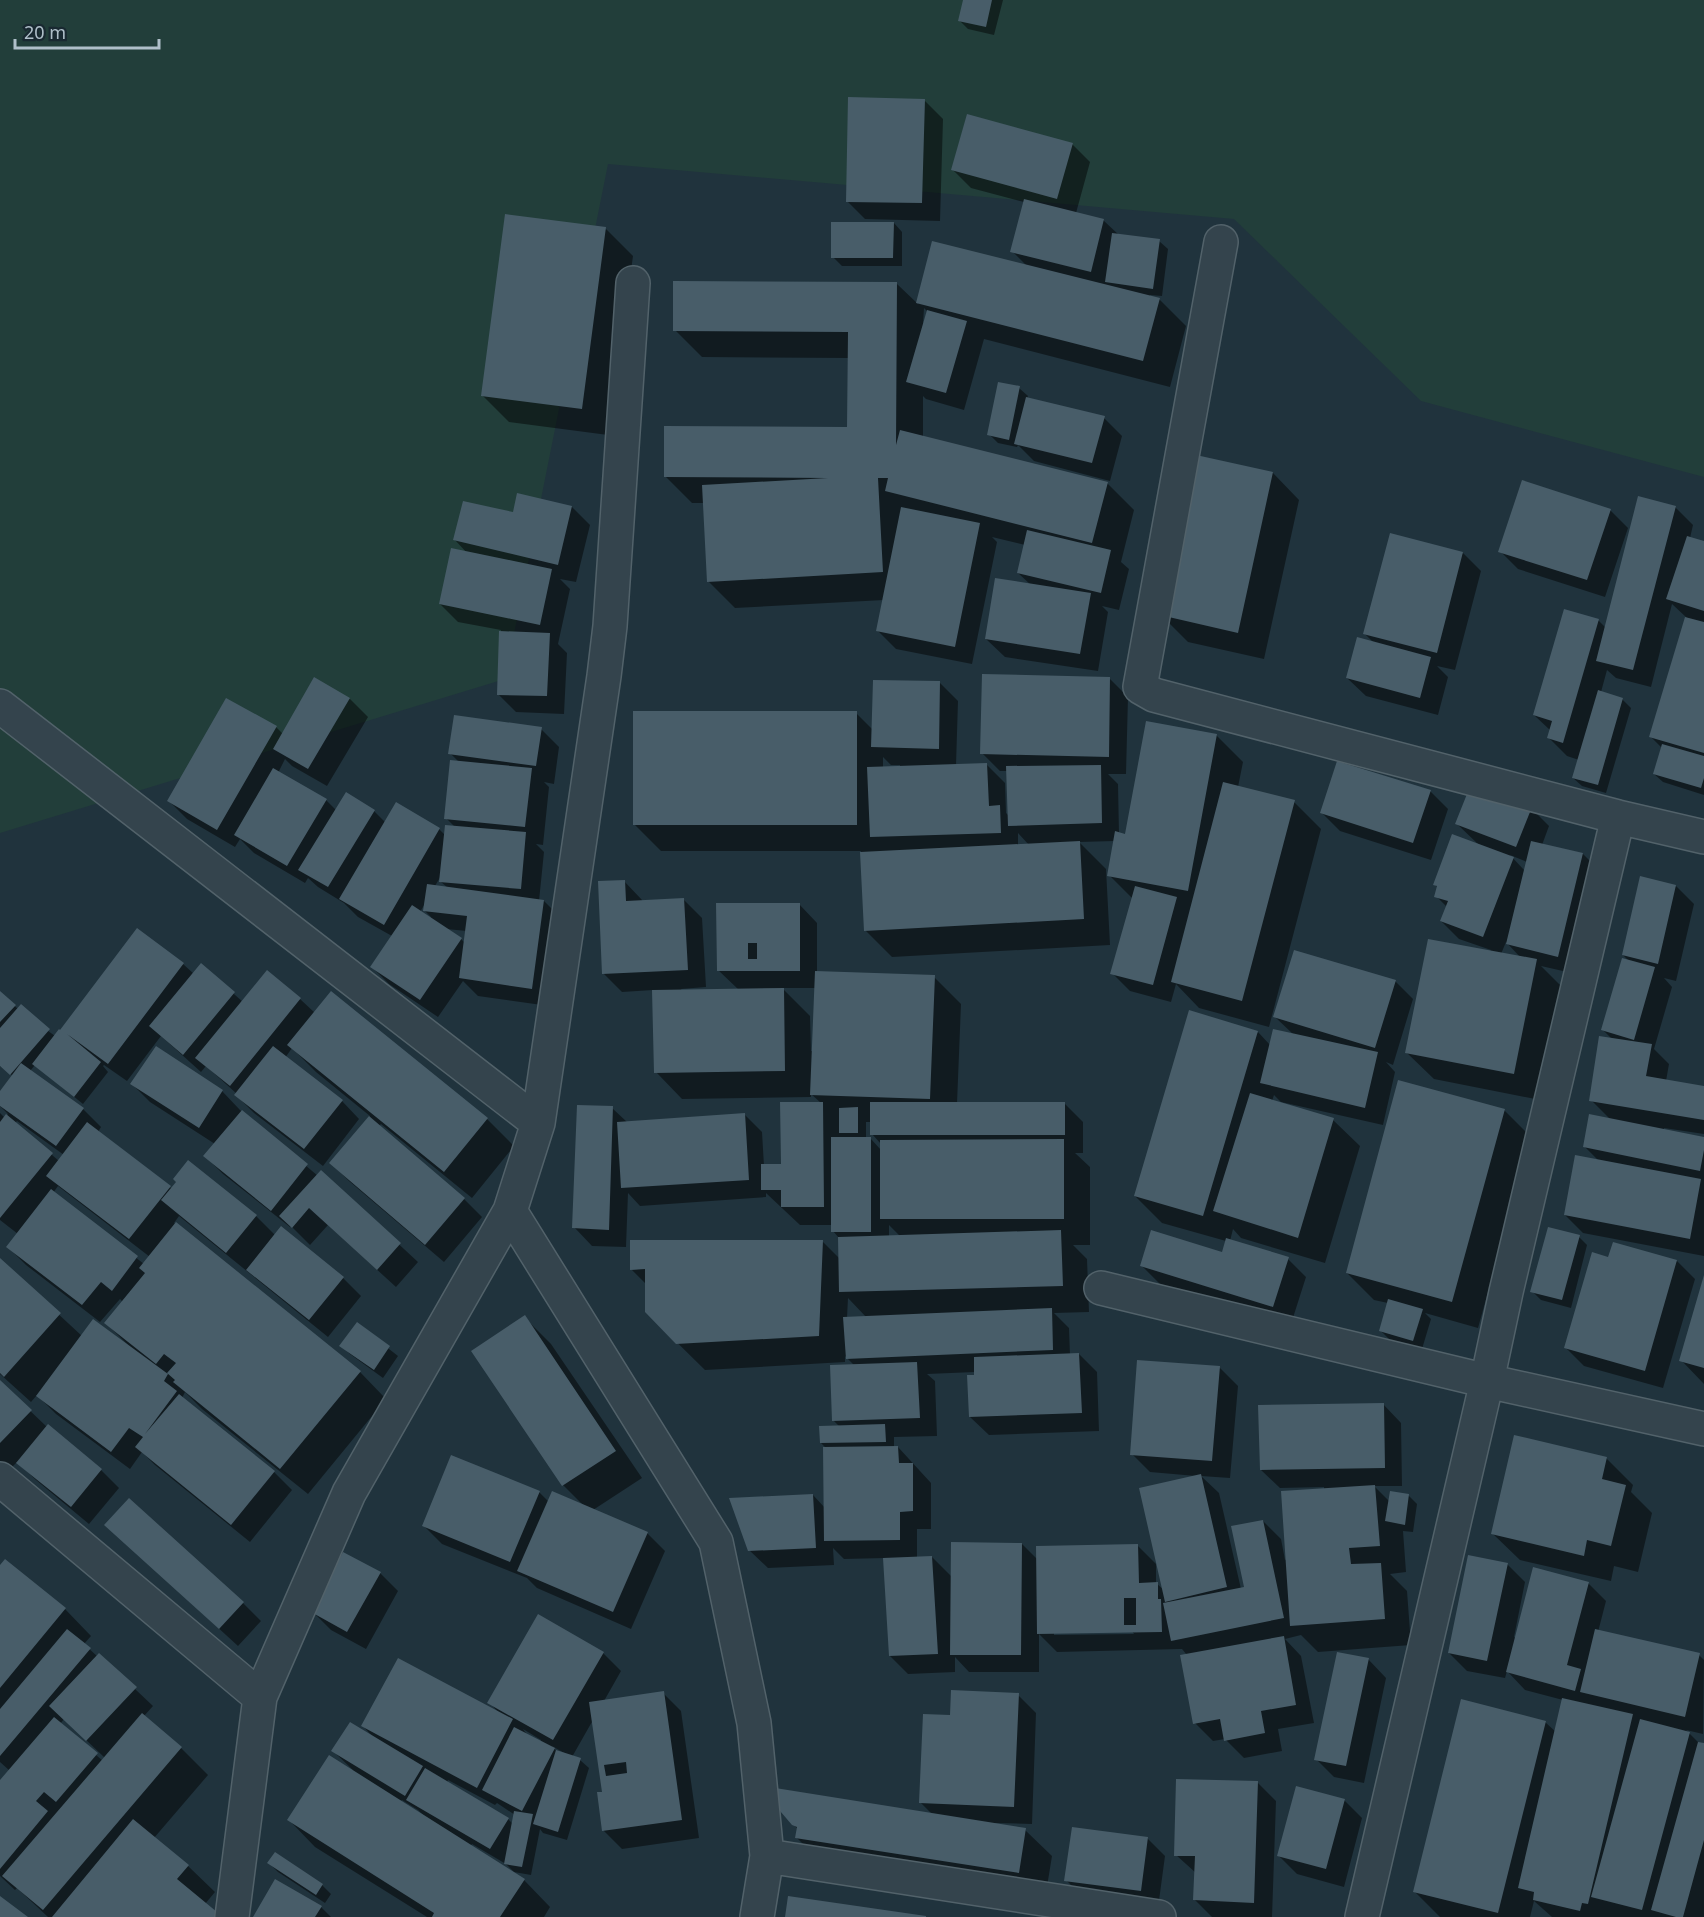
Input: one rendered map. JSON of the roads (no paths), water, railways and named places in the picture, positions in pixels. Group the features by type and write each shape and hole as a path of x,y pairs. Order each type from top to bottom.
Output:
{"street":[{"path":"1221,242 1140,687 1154,696 1618,817 1704,837"},
{"path":"232,1917 260,1697 349,1493 510,1211 538,1123 604,676 633,283"},
{"path":"0,706 538,1123"},
{"path":"1362,1917 1618,817"},
{"path":"510,1211 716,1542 754,1723 767,1856 757,1917"},
{"path":"1101,1288 1487,1382 1704,1429"},
{"path":"0,1479 260,1697"},
{"path":"767,1856 1159,1917"}]}
